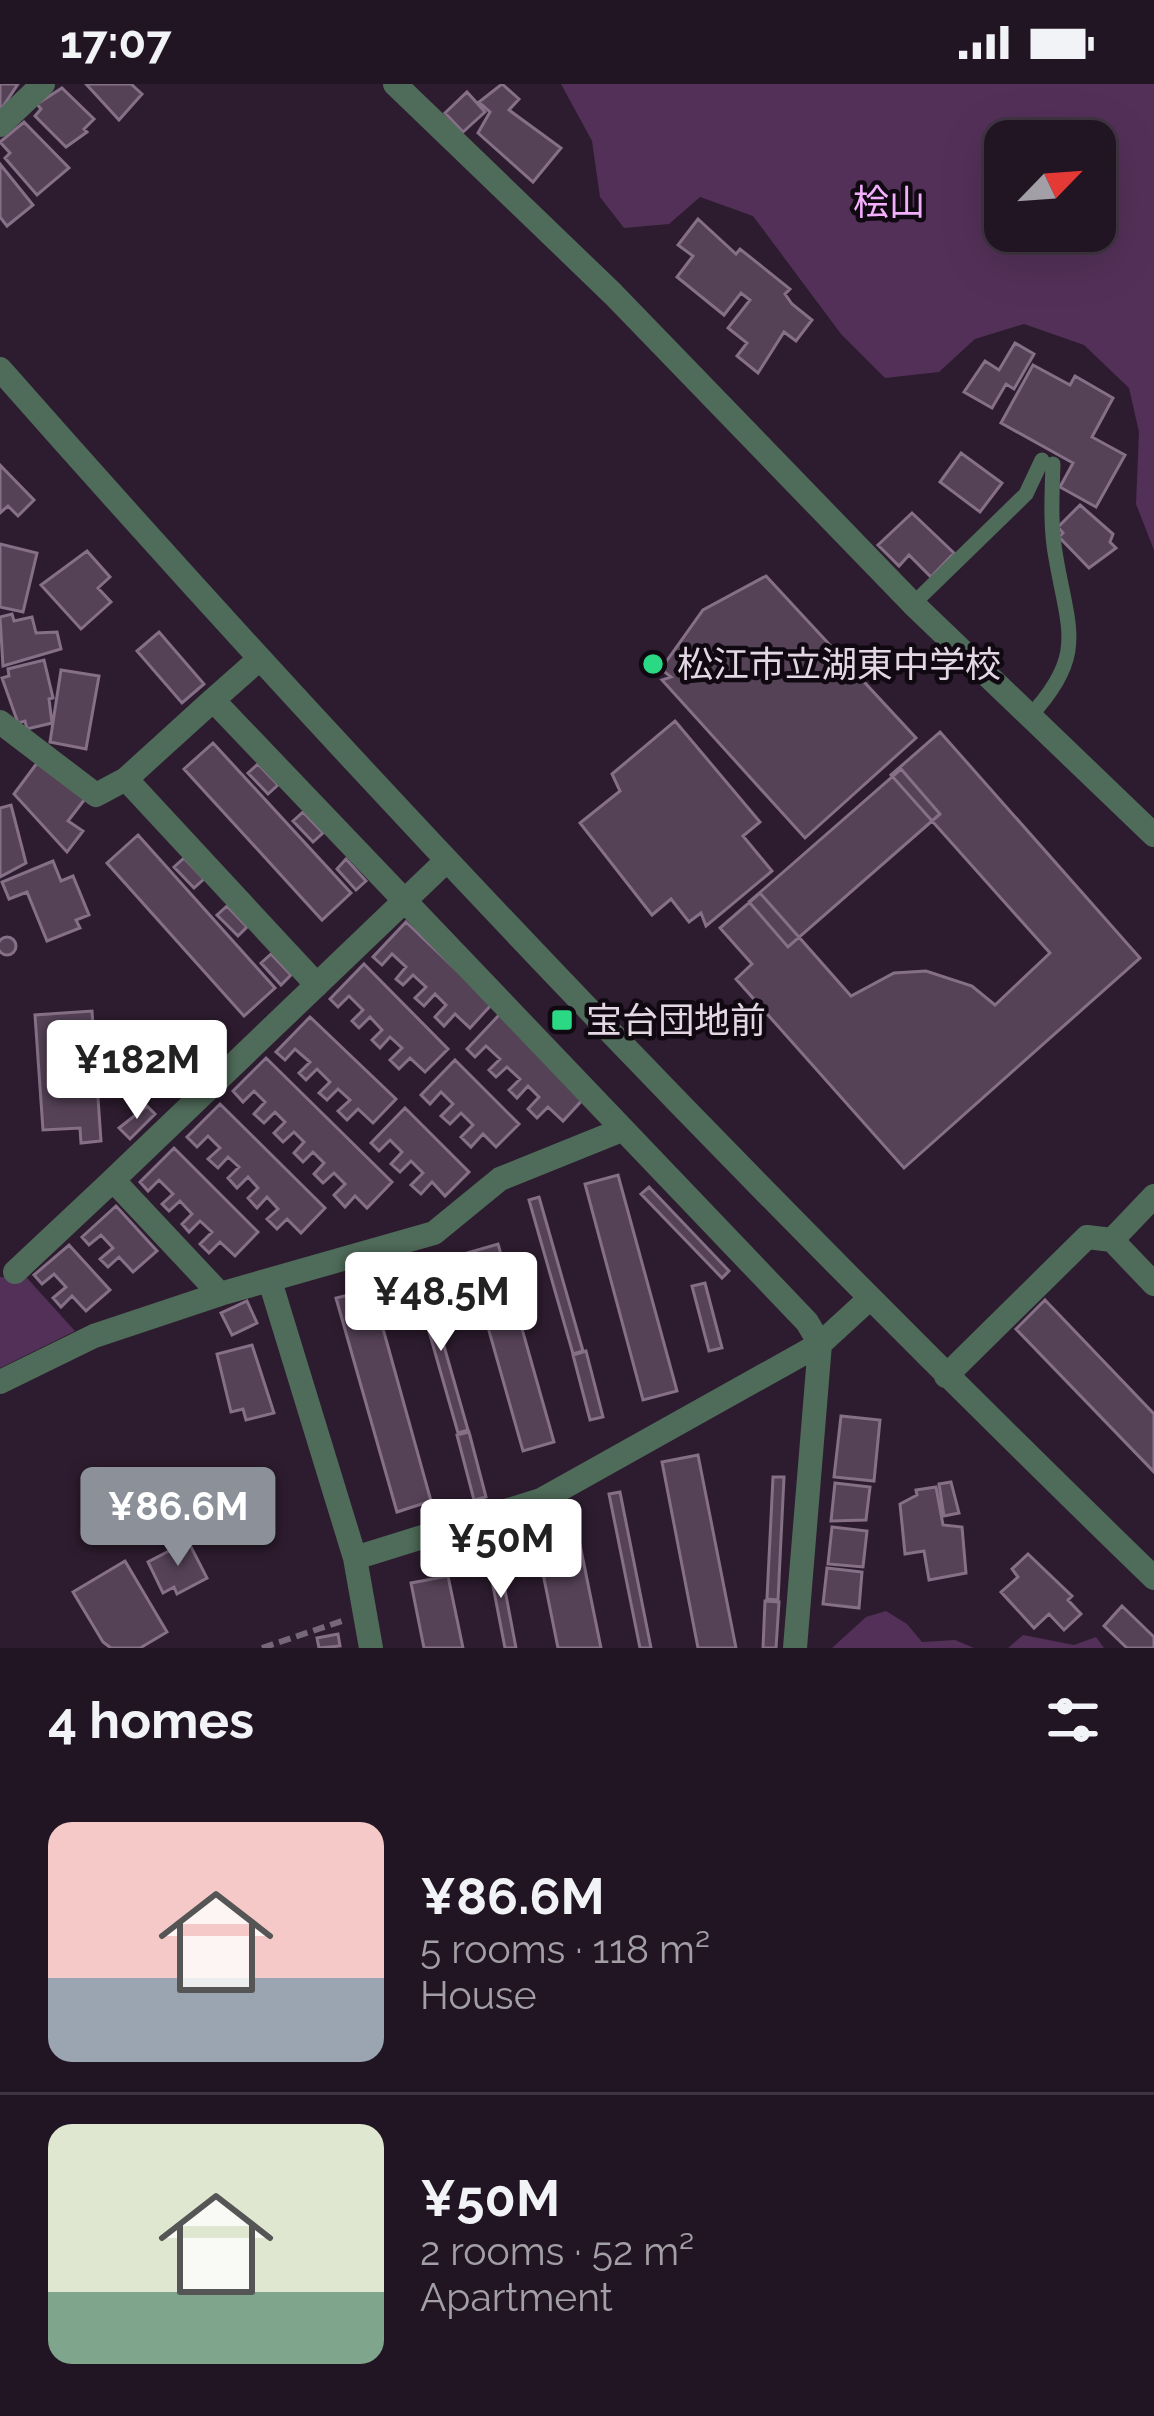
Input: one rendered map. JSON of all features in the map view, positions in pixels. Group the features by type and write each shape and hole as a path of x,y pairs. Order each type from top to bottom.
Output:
{"street":[{"path":"0,125 43,84"},
{"path":"395,84 613,294 914,604 1154,835"},
{"path":"0,369 257,661 444,863 868,1300 1154,1579"},
{"path":"0,722 96,795 126,779 257,661"},
{"path":"213,700 602,1105 619,1131 807,1322 820,1344 795,1648"},
{"path":"126,779 317,985"},
{"path":"15,1272 444,863"},
{"path":"0,1382 94,1336 220,1294 434,1233 500,1179 619,1131"},
{"path":"113,1180 220,1294"},
{"path":"1112,1240 1154,1196"},
{"path":"946,1376 1088,1237 1112,1240 1154,1284"},
{"path":"270,1281 355,1558 371,1648"},
{"path":"355,1558 542,1500 820,1344 868,1300"}],"lane":[{"path":"914,604 1026,494 1048,462 1054,540 1071,632 1060,675 1030,716"}],"path":[{"path":"262,1648 345,1620"}],"green space":[{"name":"桧山","path":"561,84 1154,84 1154,550 1136,504 1139,432 1129,388 1084,345 1024,324 975,339 939,372 885,378 841,334 753,216 700,197 669,224 624,228 600,197 592,141"},
{"path":"0,1277 27,1278 75,1331 0,1368"},
{"path":"886,1611 907,1624 922,1642 955,1640 974,1648 832,1648 866,1617"},
{"path":"1023,1635 1074,1645 1096,1637 1104,1648 1008,1648"}],"building":[{"path":"0,84 18,84 0,111"},
{"path":"86,84 131,84 142,94 119,120"},
{"path":"502,84 519,99 509,110 561,148 533,182 478,133 490,112 479,102"},
{"path":"62,88 94,119 84,129 87,132 66,147 35,116 41,109 37,104"},
{"path":"467,92 485,112 463,132 445,113"},
{"path":"24,122 69,168 37,195 5,158 10,153 0,142"},
{"path":"0,164 33,205 7,226 0,217"},
{"path":"698,219 736,254 740,249 790,289 785,294 792,304 812,320 796,341 784,332 758,373 737,356 747,343 728,328 750,300 741,293 724,315 677,277 693,256 678,245"},
{"path":"1015,343 1034,354 1014,389 1006,384 992,408 964,392 985,361 999,370"},
{"path":"1033,365 1070,385 1075,376 1113,398 1092,437 1125,455 1096,507 1060,487 1073,463 1001,423"},
{"path":"961,453 1002,483 980,512 940,482"},
{"path":"0,465 34,500 18,516 8,506 0,513"},
{"path":"1080,505 1113,534 1110,542 1116,548 1089,568 1059,537 1063,533 1058,527"},
{"path":"912,513 954,553 931,577 909,555 899,566 878,545"},
{"path":"0,544 37,553 23,612 0,607"},
{"path":"87,551 110,577 98,588 111,602 81,629 41,585"},
{"path":"766,576 916,738 805,838 662,680 671,677 661,669 703,610"},
{"path":"12,614 14,621 32,617 36,633 57,632 61,649 3,666 0,617"},
{"path":"159,632 204,684 182,703 137,651"},
{"path":"44,660 53,698 49,699 52,723 27,729 25,721 18,723 2,678 9,676 8,669"},
{"path":"61,670 99,676 86,749 50,742"},
{"path":"675,721 760,822 743,836 772,871 706,926 701,913 689,922 671,899 652,915 580,823 620,791 612,774"},
{"path":"940,732 1140,958 904,1168 736,979 752,964 720,928 760,893 851,996 894,973 926,971 972,986 995,1005 1050,953 891,775"},
{"path":"213,743 351,893 322,920 184,769"},
{"path":"37,763 85,799 68,821 83,831 67,852 14,794"},
{"path":"258,764 278,785 268,794 248,773"},
{"path":"901,769 940,814 788,947 749,902"},
{"path":"11,805 26,863 0,877 0,808"},
{"path":"303,812 323,833 313,842 293,821"},
{"path":"138,835 275,988 244,1016 107,863"},
{"path":"184,858 204,879 194,888 174,867"},
{"path":"346,859 366,881 356,890 337,869"},
{"path":"53,861 61,881 73,876 89,915 76,920 80,928 47,941 27,892 9,899 2,882"},
{"path":"227,906 247,927 238,936 217,915"},
{"path":"406,922 492,1004 470,1028 455,1014 444,1026 435,1017 446,1005 435,994 424,1006 415,998 426,987 413,975 403,985 396,979 406,967 392,954 382,965 373,957"},
{"path":"0,939 14,939 14,953 0,953"},
{"path":"271,954 291,975 281,985 261,963"},
{"path":"364,964 448,1049 425,1072 410,1058 399,1069 390,1060 402,1048 390,1037 380,1048 372,1040 382,1030 370,1017 359,1028 352,1021 363,1010 349,996 338,1007 330,999"},
{"path":"92,1011 101,1141 81,1143 80,1128 43,1130 35,1015"},
{"path":"500,1014 586,1096 563,1121 548,1107 537,1118 528,1109 539,1097 528,1086 517,1098 509,1090 520,1079 507,1067 496,1077 489,1070 500,1059 486,1046 475,1057 467,1049"},
{"path":"310,1017 396,1099 373,1123 358,1109 347,1120 338,1111 350,1100 338,1089 327,1100 319,1093 330,1082 317,1069 306,1080 299,1073 310,1062 295,1049 285,1060 276,1052"},
{"path":"188,1026 213,1051 199,1068 170,1044"},
{"path":"266,1058 392,1182 367,1208 355,1196 345,1207 334,1195 345,1184 334,1173 323,1183 314,1174 324,1163 313,1152 303,1162 294,1153 304,1142 294,1132 283,1142 274,1133 285,1122 275,1112 264,1123 254,1114 265,1102 254,1091 243,1102 233,1091"},
{"path":"455,1060 519,1124 496,1147 483,1134 471,1147 461,1137 473,1125 461,1113 450,1124 441,1116 453,1104 441,1092 430,1104 421,1095"},
{"path":"220,1104 325,1208 301,1233 287,1219 277,1229 267,1219 278,1209 267,1197 257,1208 248,1198 258,1188 248,1177 237,1188 228,1178 239,1167 228,1157 218,1168 208,1159 220,1148 208,1136 197,1147 187,1137"},
{"path":"147,1106 155,1114 130,1139 119,1128"},
{"path":"405,1108 469,1172 445,1196 432,1182 421,1194 411,1185 423,1173 411,1161 400,1172 391,1164 402,1152 390,1140 379,1151 371,1143"},
{"path":"174,1148 258,1232 235,1256 220,1242 209,1253 200,1244 212,1232 200,1221 189,1232 182,1224 192,1214 180,1201 169,1211 162,1204 173,1194 159,1180 148,1191 140,1182"},
{"path":"618,1175 677,1391 643,1400 585,1184"},
{"path":"649,1187 729,1271 722,1278 641,1194"},
{"path":"539,1197 583,1351 573,1354 529,1200"},
{"path":"116,1206 157,1251 133,1272 119,1257 108,1267 100,1259 113,1248 101,1235 89,1245 82,1237"},
{"path":"498,1244 554,1442 523,1451 467,1253"},
{"path":"69,1245 110,1290 86,1311 72,1296 61,1307 53,1298 66,1287 54,1274 42,1284 34,1275"},
{"path":"424,1276 468,1430 458,1433 414,1279"},
{"path":"705,1283 722,1348 709,1351 692,1286"},
{"path":"372,1289 431,1501 397,1512 336,1298"},
{"path":"1045,1300 1154,1414 1154,1472 1016,1329"},
{"path":"247,1301 257,1323 232,1335 221,1313"},
{"path":"252,1345 274,1413 246,1420 243,1409 231,1412 217,1354"},
{"path":"586,1351 603,1417 590,1420 573,1355"},
{"path":"841,1416 880,1420 874,1481 834,1477"},
{"path":"469,1432 486,1497 474,1500 457,1435"},
{"path":"698,1455 736,1648 698,1648 662,1462"},
{"path":"773,1477 784,1477 778,1600 767,1599"},
{"path":"951,1482 959,1513 944,1516 939,1484"},
{"path":"835,1483 870,1487 866,1520 831,1521"},
{"path":"936,1487 943,1525 962,1527 966,1573 929,1580 924,1551 905,1554 900,1504 917,1495 916,1490"},
{"path":"620,1492 651,1648 640,1648 609,1494"},
{"path":"575,1520 601,1648 558,1648 534,1529"},
{"path":"832,1527 867,1531 863,1567 828,1564"},
{"path":"188,1541 207,1578 177,1594 174,1587 163,1593 148,1562"},
{"path":"498,1553 516,1648 505,1648 487,1555"},
{"path":"1028,1554 1072,1596 1068,1600 1081,1614 1064,1630 1049,1614 1034,1628 1001,1592 1018,1577 1012,1569"},
{"path":"125,1561 167,1632 140,1648 111,1648 103,1642 73,1592"},
{"path":"827,1568 862,1572 859,1608 823,1604"},
{"path":"448,1576 463,1648 424,1648 411,1583"},
{"path":"765,1601 779,1602 776,1648 763,1648"},
{"path":"1122,1606 1154,1637 1154,1648 1127,1648 1104,1626"},
{"path":"338,1634 340,1646 319,1648 317,1638"}],"place":[{"name":"松江市立湖東中学校","path":"653,664"},
{"name":"宝台団地前","path":"562,1020"}]}
